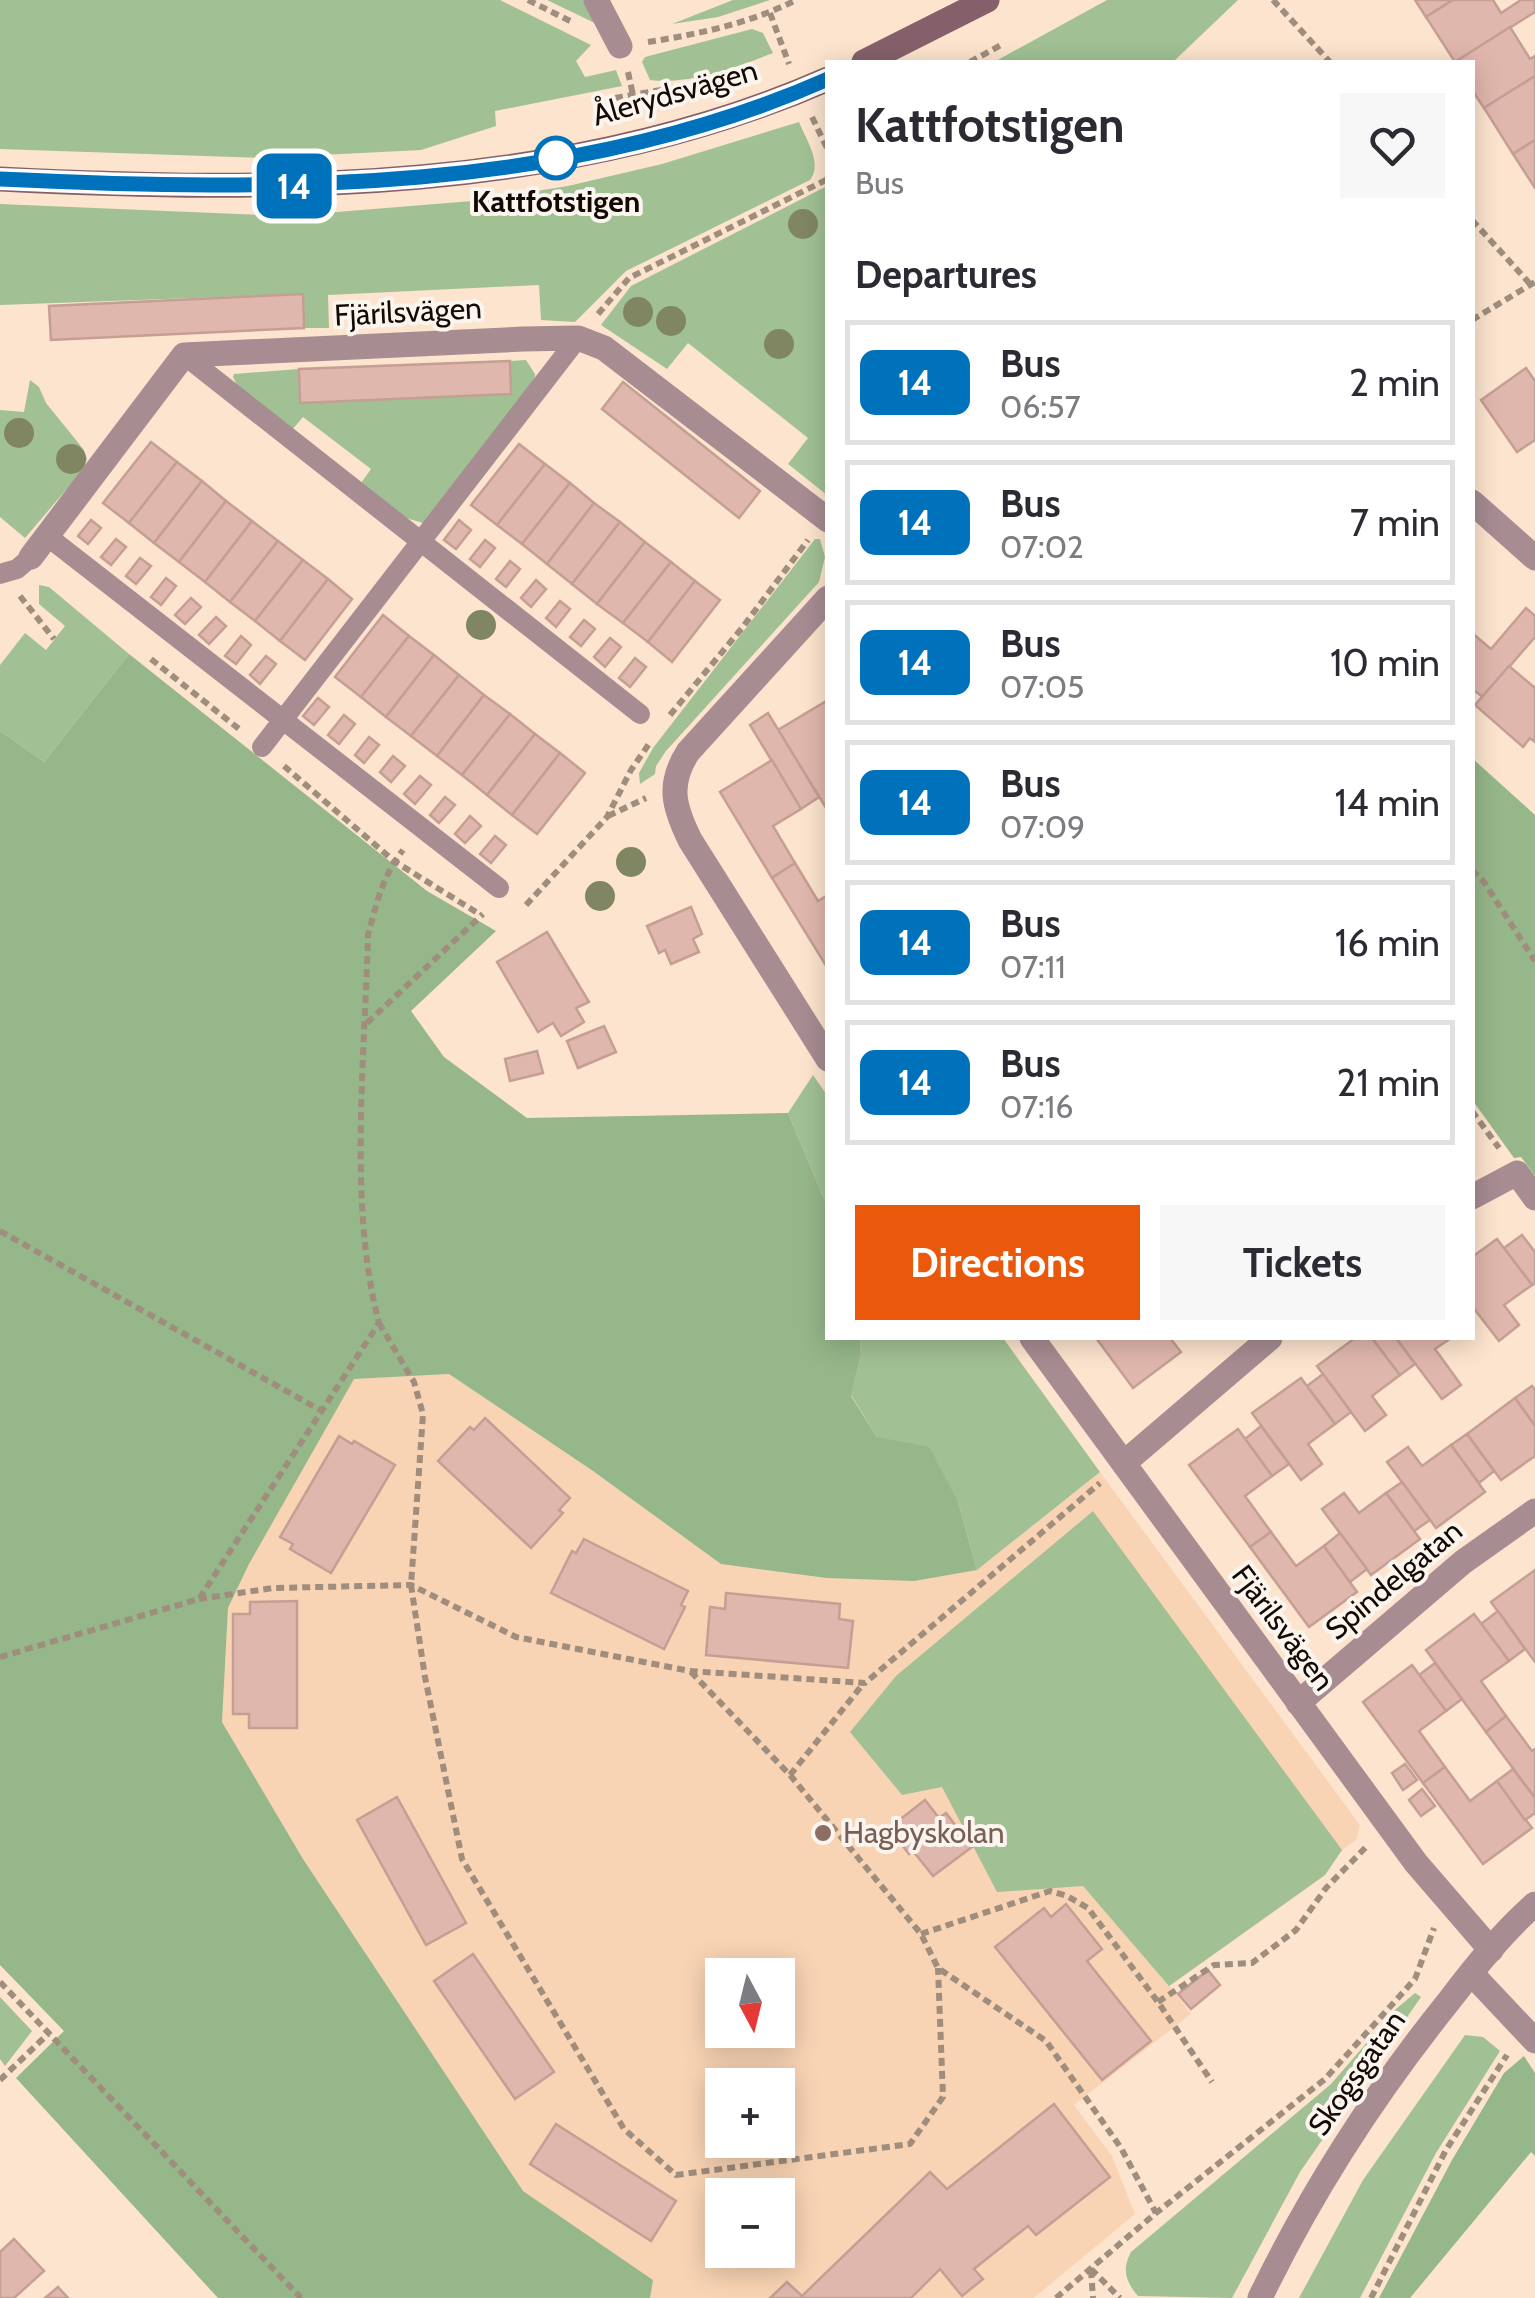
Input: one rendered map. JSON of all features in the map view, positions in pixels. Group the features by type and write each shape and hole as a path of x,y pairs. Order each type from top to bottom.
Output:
{"main road":[{"path":"876,60 988,0"},
{"name":"Ålerydsvägen","path":"0,179 146,186 274,186 376,182 473,172 632,142 825,80"}],"street":[{"path":"596,0 620,46"},
{"name":"Fjärilsvägen","path":"184,355 578,338 629,364 825,519"},
{"path":"30,557 184,355"},
{"path":"1475,505 1535,558"},
{"path":"825,601 688,752 677,768 672,787 674,804 690,840 825,1051"},
{"path":"1475,1195 1517,1173 1535,1198"},
{"name":"Fjärilsvägen","path":"1033,1340 1452,1909 1491,1950"},
{"path":"1124,1464 1268,1340"},
{"name":"Spindelgatan","path":"1298,1703 1463,1562 1535,1511"},
{"name":"Skogsgatan","path":"1260,2298 1306,2208 1363,2116 1470,1974 1535,1904"},
{"path":"1470,1974 1531,2036"}],"lane":[{"path":"262,747 578,338"},
{"path":"184,355 640,714"},
{"path":"47,536 500,888"},
{"path":"2,575 17,570 30,557"}],"path":[{"path":"528,0 620,46 718,28 770,14 796,0"},
{"path":"1273,0 1328,60"},
{"path":"974,60 1004,44"},
{"path":"768,64 786,56"},
{"path":"615,98 733,78 750,70"},
{"path":"578,338 629,278 825,180"},
{"path":"1475,223 1533,283 1475,318"},
{"path":"512,914 607,817 658,729 825,521"},
{"path":"2,575 54,639"},
{"path":"149,658 262,747 394,861 482,914 498,915"},
{"path":"607,817 672,787"},
{"path":"394,861 378,897 368,935 361,1182 370,1291 379,1324 414,1382 423,1414 411,1585 424,1677 462,1858 624,2129 676,2175 910,2144 943,2097 938,1968 921,1934 790,1775 690,1671"},
{"path":"1475,873 1535,961"},
{"path":"366,1024 482,914"},
{"path":"1475,1115 1517,1173"},
{"path":"0,1231 322,1411"},
{"path":"198,1599 379,1324"},
{"path":"790,1775 864,1682 1124,1464"},
{"path":"0,1657 198,1599 273,1588 411,1585 516,1637 690,1671 864,1682"},
{"path":"1158,2002 1214,1965 1252,1963 1296,1930 1326,1888 1389,1824"},
{"path":"921,1934 1050,1891 1067,1896 1088,1908 1212,2082"},
{"path":"1056,2298 1325,2079 1415,1979 1432,1931 1452,1909"},
{"path":"938,1968 1046,2041 1121,2148 1156,2213"},
{"path":"0,1982 301,2298"},
{"path":"0,2080 48,2034"},
{"path":"1370,2298 1446,2150 1531,2036"},
{"path":"1091,2269 1093,2298"},
{"path":"1091,2269 1120,2298"}],"shaded area":[{"name":"Hagbyskolan","path":"449,1374 721,1564 977,1570 1100,1472 1360,1825 1356,1840 1342,1850 1325,1875 1170,1986 1191,2014 1074,2105 1112,2156 1135,2214 1034,2298 650,2298 653,2280 523,2191 303,1859 222,1722 228,1608 353,1379"}],"green space":[{"path":"0,0 500,0 591,45 576,61 585,77 616,70 622,86 495,111 496,126 421,150 262,158 0,149"},
{"path":"547,0 588,0 603,27"},
{"path":"733,0 770,0 718,17 672,24"},
{"path":"1107,0 1238,0 1175,60 998,60"},
{"path":"752,29 763,33 773,53 681,80 650,80 642,62 645,57"},
{"path":"799,122 814,159 810,180 626,271 575,322 541,320 539,285 328,295 329,328 304,328 302,294 0,305 0,204 288,216 472,201 568,186 662,164"},
{"path":"825,187 825,493 788,464 808,438 688,343 667,369 601,325 631,286"},
{"path":"526,360 535,374 534,384 423,523 406,518 361,483 371,469 303,417 292,430 238,387 233,377 299,369 301,403 511,394 510,361"},
{"path":"30,380 39,387 46,403 87,459 83,470 25,538 0,517 0,410 24,412"},
{"path":"815,539 820,539 825,557 819,582 666,751 655,774 640,784 639,773 653,748"},
{"path":"39,585 49,587 129,654 44,762 0,731 0,665 25,633 46,650 65,626 39,604"},
{"path":"129,654 427,891 496,931 411,1011 444,1057 527,1118 788,1113 825,1201 825,1340 860,1340 861,1355 851,1396 877,1437 929,1447 958,1502 977,1570 914,1581 827,1578 721,1564 449,1374 354,1379 228,1608 222,1722 303,1859 523,2191 653,2280 650,2298 218,2298 16,2078 64,2031 0,1965 0,731 44,762"},
{"path":"1475,761 1535,815 1535,1176 1521,1157 1514,1158 1475,1104"},
{"path":"813,1075 825,1092 825,1201 788,1113"},
{"path":"860,1340 1004,1340 1100,1472 977,1570 958,1502 877,1437 851,1395 861,1355"},
{"path":"1093,1511 1342,1850 1325,1875 1169,1986 1083,1886 997,1892 942,1787 902,1795 850,1732 896,1676"},
{"path":"1415,1993 1421,1997 1300,2172 1232,2298 1138,2296 1126,2275 1131,2252 1331,2084 1396,2009"},
{"path":"0,1997 32,2031 5,2066 0,2059"},
{"path":"1465,2035 1483,2037 1500,2051 1436,2153 1360,2298 1299,2298 1363,2180"},
{"path":"1524,2056 1535,2073 1535,2156 1531,2152 1410,2298 1379,2298 1452,2160 1504,2073"}],"building":[{"path":"1415,0 1453,0 1426,17"},
{"path":"1453,0 1493,0 1501,13 1521,0 1535,0 1535,12 1458,60 1454,60 1426,17"},
{"path":"1510,27 1530,59 1535,56 1535,76 1484,108 1475,94 1475,60 1458,60"},
{"path":"1535,76 1535,140 1513,154 1484,108"},
{"path":"1535,140 1535,188 1513,154"},
{"path":"303,294 304,328 51,340 49,306"},
{"path":"510,361 511,394 300,403 299,369"},
{"path":"1526,368 1535,381 1535,440 1517,452 1481,400"},
{"path":"623,382 760,491 739,518 602,409"},
{"path":"151,442 177,462 129,523 103,503"},
{"path":"519,444 545,464 497,525 471,505"},
{"path":"177,462 202,481 154,543 129,523"},
{"path":"545,464 570,483 522,544 497,525"},
{"path":"202,481 226,501 179,562 154,543"},
{"path":"570,483 594,503 547,564 522,544"},
{"path":"226,501 252,521 205,582 179,562"},
{"path":"594,503 620,522 572,584 547,564"},
{"path":"91,520 101,528 88,544 78,536"},
{"path":"459,520 471,530 456,549 444,540"},
{"path":"252,521 278,541 230,602 205,582"},
{"path":"620,522 645,542 597,604 572,584"},
{"path":"116,539 126,547 111,565 101,557"},
{"path":"485,540 495,548 480,567 470,559"},
{"path":"278,541 303,560 255,621 230,602"},
{"path":"645,542 671,562 623,623 597,604"},
{"path":"140,558 151,566 136,584 126,576"},
{"path":"303,560 328,579 280,641 255,621"},
{"path":"510,561 520,569 506,587 496,579"},
{"path":"671,562 695,581 648,642 623,623"},
{"path":"166,578 176,586 161,605 151,597"},
{"path":"328,579 352,599 305,660 280,641"},
{"path":"536,580 546,589 531,607 521,598"},
{"path":"695,581 720,600 672,662 648,642"},
{"path":"191,598 201,607 185,624 175,615"},
{"path":"560,601 570,609 556,627 546,618"},
{"path":"1526,608 1535,616 1535,637 1483,697 1475,691 1475,636 1491,649"},
{"path":"383,615 409,636 361,697 335,677"},
{"path":"216,617 226,626 209,644 199,635"},
{"path":"584,620 595,629 581,646 570,637"},
{"path":"241,636 251,645 236,664 225,656"},
{"path":"409,636 434,655 386,717 361,697"},
{"path":"610,638 621,647 605,667 594,657"},
{"path":"434,655 459,675 411,736 386,717"},
{"path":"266,656 276,664 260,684 250,675"},
{"path":"635,658 646,667 630,687 619,678"},
{"path":"1509,666 1535,688 1535,742 1530,738 1523,747 1475,705"},
{"path":"459,675 484,695 437,756 411,736"},
{"path":"484,695 510,714 462,775 437,756"},
{"path":"318,698 329,707 314,725 303,716"},
{"path":"825,702 825,806 778,730"},
{"path":"768,713 819,797 801,809 750,725"},
{"path":"510,714 535,734 487,795 462,775"},
{"path":"344,715 355,724 339,744 328,735"},
{"path":"535,734 560,753 512,815 487,795"},
{"path":"369,737 379,745 364,763 355,755"},
{"path":"560,753 585,773 537,834 512,815"},
{"path":"393,756 405,766 391,782 380,772"},
{"path":"772,760 801,809 773,826 795,863 772,878 720,792"},
{"path":"420,776 431,785 415,804 404,794"},
{"path":"445,797 455,805 439,823 430,815"},
{"path":"470,816 481,826 465,843 455,834"},
{"path":"495,836 506,845 491,863 480,854"},
{"path":"795,863 818,901 825,897 825,964 772,878"},
{"path":"691,907 702,934 693,939 699,952 671,964 665,950 659,953 647,926"},
{"path":"547,932 589,1002 576,1008 584,1022 561,1036 553,1023 538,1032 497,962"},
{"path":"604,1026 616,1052 578,1068 567,1041"},
{"path":"537,1051 543,1073 510,1081 505,1059"},
{"path":"1522,1235 1535,1252 1532,1285 1504,1248"},
{"path":"1497,1239 1532,1285 1504,1305 1519,1325 1499,1341 1475,1310 1475,1255"},
{"path":"1097,1340 1172,1340 1181,1352 1133,1388"},
{"path":"1352,1340 1374,1340 1400,1375 1372,1396 1386,1415 1365,1431 1317,1366"},
{"path":"1374,1340 1397,1340 1415,1364 1400,1375"},
{"path":"1398,1340 1448,1340 1435,1349 1461,1385 1442,1399"},
{"path":"1323,1374 1351,1412 1335,1424 1307,1386"},
{"path":"1301,1378 1335,1424 1308,1444 1322,1464 1301,1480 1252,1413"},
{"path":"1532,1386 1535,1390 1535,1426 1515,1398"},
{"path":"1515,1398 1535,1426 1535,1456 1501,1480 1467,1434"},
{"path":"485,1418 570,1498 559,1510 563,1513 531,1548 438,1461 470,1427 474,1430"},
{"path":"1261,1426 1289,1464 1272,1476 1245,1439"},
{"path":"1238,1429 1272,1476 1245,1496 1271,1532 1250,1547 1189,1465"},
{"path":"1467,1434 1494,1471 1479,1483 1451,1445"},
{"path":"339,1436 395,1465 331,1573 290,1549 293,1544 280,1537"},
{"path":"1451,1445 1485,1492 1436,1528 1387,1462 1408,1447 1422,1466"},
{"path":"1402,1482 1430,1520 1414,1531 1386,1493"},
{"path":"1344,1493 1359,1513 1386,1493 1420,1539 1371,1575 1322,1509"},
{"path":"1271,1532 1296,1566 1324,1546 1357,1592 1309,1627 1250,1547"},
{"path":"1340,1533 1367,1569 1350,1582 1324,1546"},
{"path":"584,1539 688,1591 681,1605 685,1607 664,1649 551,1593 572,1551 576,1553"},
{"path":"1535,1570 1535,1662 1491,1602"},
{"path":"726,1593 840,1604 839,1619 853,1621 848,1668 706,1655 710,1607 725,1609"},
{"path":"297,1601 297,1728 249,1728 249,1714 233,1714 233,1614 250,1614 250,1602"},
{"path":"1498,1611 1525,1649 1509,1661 1481,1624"},
{"path":"1474,1614 1509,1661 1481,1681 1506,1716 1486,1732 1426,1650"},
{"path":"1435,1663 1462,1699 1446,1711 1419,1675"},
{"path":"1412,1665 1446,1711 1419,1731 1445,1767 1423,1783 1363,1702"},
{"path":"1506,1716 1532,1751 1535,1749 1535,1798 1486,1732"},
{"path":"1405,1764 1417,1780 1403,1790 1392,1773"},
{"path":"1445,1767 1470,1801 1497,1781 1532,1828 1483,1864 1423,1783"},
{"path":"1513,1769 1535,1798 1535,1813 1525,1820 1497,1781"},
{"path":"1422,1789 1435,1806 1421,1816 1409,1800"},
{"path":"397,1797 466,1923 426,1945 357,1820"},
{"path":"925,1800 939,1818 946,1813 972,1847 933,1876 889,1828"},
{"path":"1066,1904 1102,1949 1087,1961 1151,2041 1102,2080 995,1947 1044,1908 1051,1917"},
{"path":"473,1954 554,2072 515,2099 434,1981"},
{"path":"1208,1970 1220,1985 1191,2009 1178,1994"},
{"path":"1054,2104 1110,2177 1036,2235 1028,2226 974,2269 983,2279 962,2296 940,2269 911,2298 770,2298 787,2282 802,2296 930,2172 947,2189"},
{"path":"556,2124 676,2201 651,2241 530,2164"},
{"path":"14,2239 44,2271 14,2298 0,2298 0,2252"},
{"path":"58,2287 68,2298 45,2298"}],"bus line":[{"name":"14","path":"0,179 146,186 274,186 376,182 473,172 632,142 825,80"}],"place":[{"name":"Kattfotstigen","path":"556,158"},
{"name":"Hagbyskolan","path":"823,1833"}]}
